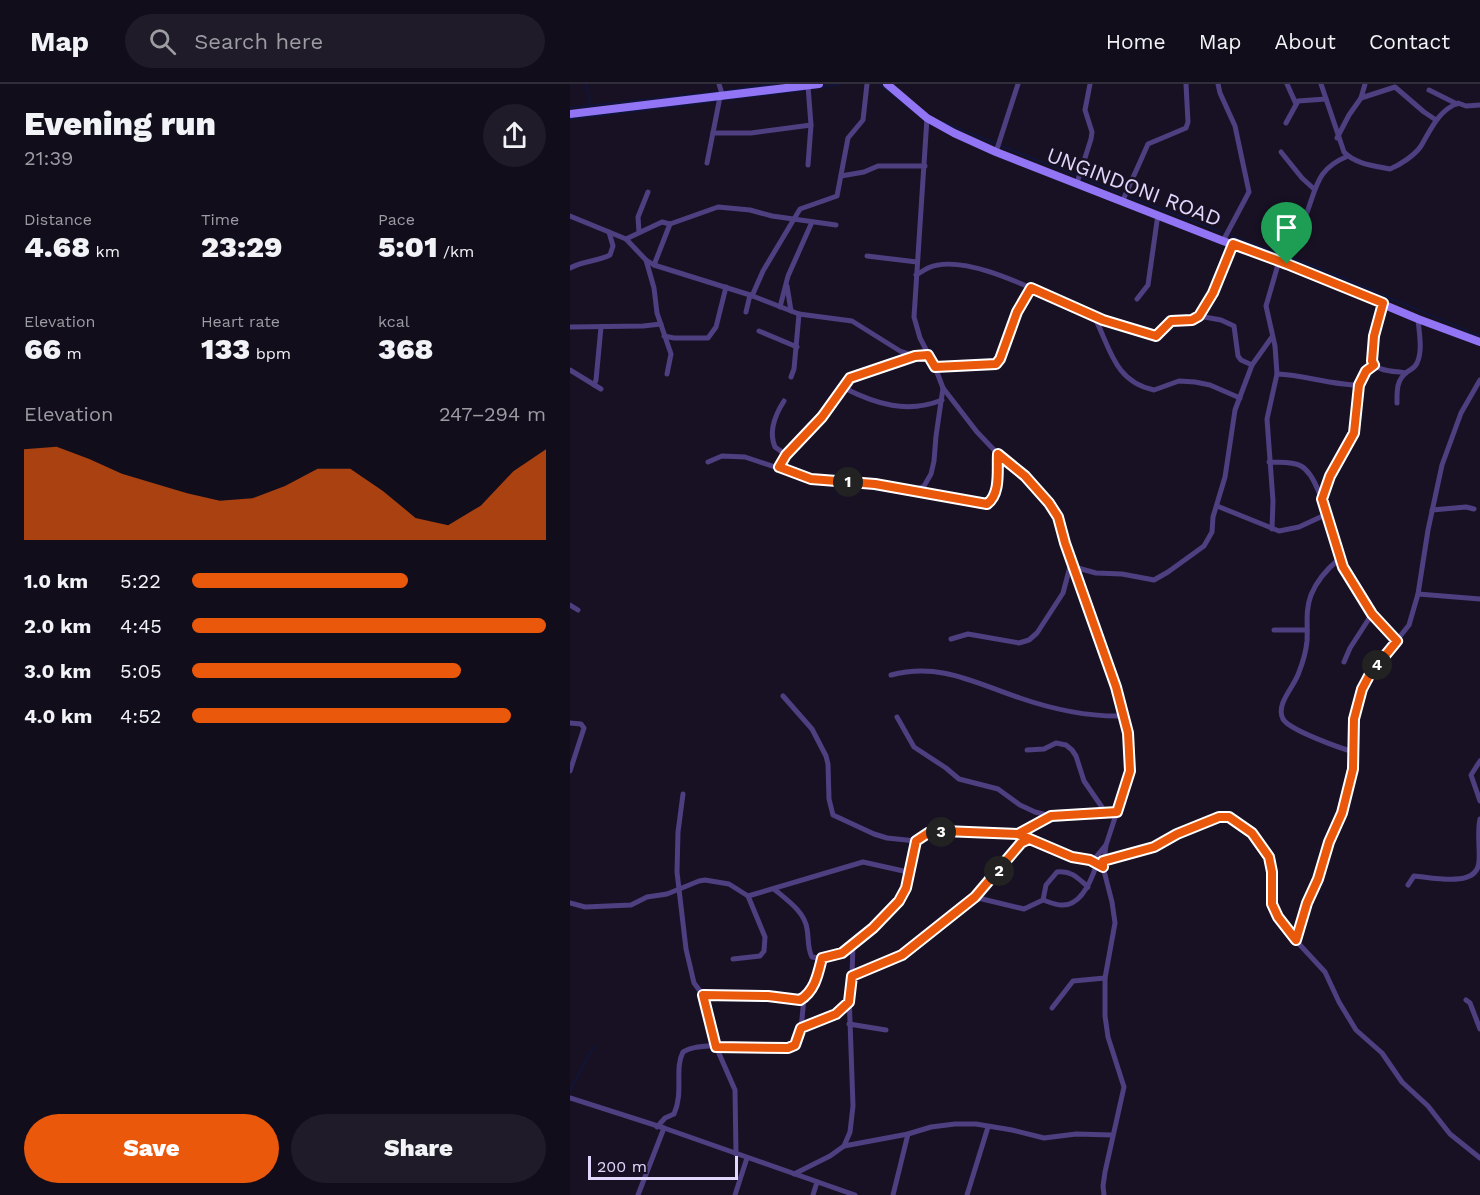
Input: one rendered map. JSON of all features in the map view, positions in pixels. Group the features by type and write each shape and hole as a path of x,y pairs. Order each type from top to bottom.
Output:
{"main road":[{"path":"570,114 819,84"},
{"name":"UNGINDONI ROAD","path":"887,84 927,118 996,152 1480,342"}],"street":[{"path":"707,163 722,97 719,84"},
{"path":"746,312 751,295 763,271 793,219 803,207 837,196 848,138 863,120 867,84"},
{"path":"996,152 1018,84"},
{"path":"1077,183 1092,132 1086,110 1090,84"},
{"path":"1123,201 1148,144 1186,128 1188,122 1186,84"},
{"path":"1218,84 1235,126 1249,192 1223,241"},
{"path":"1287,84 1296,104"},
{"path":"1321,84 1337,138 1348,156 1366,164 1390,169 1415,153 1436,120 1446,110 1457,104"},
{"path":"808,86 811,125 808,165"},
{"path":"1337,138 1365,87 1377,94"},
{"path":"1361,98 1377,94 1389,87 1395,87 1436,120"},
{"path":"1429,90 1457,104 1480,105"},
{"path":"1287,123 1296,104 1303,100 1326,99"},
{"path":"914,491 924,486 931,474 942,400 942,388 935,367 920,338 914,317 927,118"},
{"path":"713,133 751,133 811,125"},
{"path":"1281,152 1314,189"},
{"path":"1272,529 1273,501 1267,419 1277,374 1267,301 1308,210 1314,189 1329,165 1348,156"},
{"path":"841,176 864,172 879,166 925,166"},
{"path":"639,232 638,216 648,192"},
{"path":"570,207 572,216 626,239 654,265 751,295 799,314 852,321 890,346 915,356"},
{"path":"626,239 662,222 670,224 718,207 750,210 836,225"},
{"path":"1137,299 1148,285 1158,214"},
{"path":"780,307 786,281 812,222"},
{"path":"654,265 670,224"},
{"path":"570,268 584,261 598,260 610,255 613,246 609,232"},
{"path":"916,276 928,268 953,265 990,273 1016,280 1094,316 1156,336 1171,321 1192,320 1199,316 1213,293 1233,244"},
{"path":"867,256 917,262"},
{"path":"646,260 664,336 671,354 667,374"},
{"path":"786,281 791,311"},
{"path":"664,336 708,338 716,327 726,287"},
{"path":"935,367 996,364 1000,359 1017,312 1031,288"},
{"path":"1383,303 1374,336 1372,358 1374,365 1380,369 1406,373"},
{"path":"791,377 797,347 799,314"},
{"path":"1094,316 1112,359 1119,369 1135,383 1154,390 1179,381 1201,383 1240,398"},
{"path":"1199,316 1221,320 1234,326 1238,356 1252,365"},
{"path":"1397,403 1398,383 1417,363 1418,319"},
{"path":"570,327 643,327 661,324"},
{"path":"594,385 602,335 601,327"},
{"path":"759,332 797,347"},
{"path":"1072,564 1096,573 1122,574 1154,580 1204,546 1212,532 1213,517 1225,477 1231,424 1252,365 1272,337"},
{"path":"779,467 786,455 822,417 850,378 915,356 928,355"},
{"path":"1322,499 1330,476 1354,433 1359,385 1366,371 1374,365"},
{"path":"570,370 601,389"},
{"path":"1277,374 1308,376 1328,382 1359,385"},
{"path":"1296,940 1329,842 1342,813 1353,769 1354,719 1362,689 1370,674 1409,625 1418,594 1442,465 1461,413 1480,380"},
{"path":"844,388 887,406 905,408 928,406 942,400"},
{"path":"942,388 998,454 1025,476 1058,517 1072,564 1116,687 1128,733 1130,771 1101,864 1088,887 1078,898 1064,906 1043,900 1024,909 975,897"},
{"path":"784,401 774,416 772,436 775,447 786,455"},
{"path":"708,462 722,456 745,457 811,479 875,484 987,504 993,500 995,493 998,454"},
{"path":"1269,462 1302,466 1322,499 1339,559 1372,614 1397,641"},
{"path":"1217,506 1279,531 1294,528 1327,514"},
{"path":"1432,510 1466,507 1474,509"},
{"path":"1339,559 1324,572 1312,593 1306,611 1307,630 1302,663 1296,681 1281,708 1282,716 1295,729 1354,752"},
{"path":"951,639 968,634 1019,643 1029,640 1037,633 1063,593 1072,564"},
{"path":"1418,594 1480,599"},
{"path":"1415,606 1430,594"},
{"path":"570,605 578,610"},
{"path":"1344,663 1350,648 1372,614"},
{"path":"1274,630 1307,630"},
{"path":"891,675 929,670 969,678 1020,698 1058,708 1106,716 1124,716"},
{"path":"783,696 812,729 826,756 829,800 834,815 887,838 916,841 928,833 944,831 1018,834 1072,857 1101,864 1154,847 1177,834 1219,817 1229,817 1252,833 1269,857 1272,872 1272,904 1278,917 1325,972 1339,1002 1362,1036 1382,1053 1402,1082 1428,1106 1450,1134 1480,1158"},
{"path":"897,717 914,747 959,779 998,789 1020,805 1035,812 1051,816 1117,812"},
{"path":"570,723 581,724 584,729 570,771"},
{"path":"1027,750 1044,749 1056,743 1066,745 1076,756 1084,781 1106,813"},
{"path":"1480,761 1472,775 1480,801"},
{"path":"683,794 677,856 678,890 694,983 703,995 716,1047 735,1090 736,1154"},
{"path":"1018,834 1051,816"},
{"path":"1408,885 1414,876 1448,880 1464,878 1474,873 1479,864 1480,819"},
{"path":"852,976 902,955 975,897 1021,843 1029,839"},
{"path":"774,889 805,920 812,957 822,958 842,953 887,915 899,901 906,888 916,841"},
{"path":"1090,860 1106,845"},
{"path":"748,896 863,862 908,872"},
{"path":"1101,864 1112,902 1115,923 1105,978 1105,1016 1108,1037 1124,1087 1102,1186 1104,1195"},
{"path":"1043,900 1046,885 1057,872 1076,875 1088,887"},
{"path":"570,903 585,907 631,905 647,897 678,890 705,880 729,884 748,896 765,937 765,951 760,956 733,959"},
{"path":"844,1146 852,1119 849,1002 853,944"},
{"path":"703,995 768,996 800,1000 814,983 822,958"},
{"path":"1052,1008 1073,981 1105,978"},
{"path":"638,1195 665,1118 674,1114 677,1108 680,1086 679,1065 683,1052 693,1047 791,1047 795,1045 801,1028 804,997"},
{"path":"1466,1000 1470,1003 1480,1029"},
{"path":"801,1028 836,1014 849,1002"},
{"path":"849,1024 886,1030"},
{"path":"570,1098 855,1195"},
{"path":"794,1174 830,1156 844,1146 955,1124 988,1127 1044,1138 1076,1134 1112,1135"},
{"path":"967,1195 988,1127"},
{"path":"893,1195 908,1134"},
{"path":"735,1195 747,1158"},
{"path":"813,1195 818,1182"}],"waterway":[{"path":"586,84 590,105"},
{"path":"723,91 776,84"},
{"path":"812,89 840,84"},
{"path":"879,84 907,106"},
{"path":"722,100 807,90"},
{"path":"570,108 718,92"},
{"path":"570,119 718,101"},
{"path":"940,121 997,144"},
{"path":"1001,146 1078,176"},
{"path":"1082,178 1122,194"},
{"path":"1127,196 1288,257"},
{"path":"1292,258 1480,336"},
{"path":"570,1090 594,1046"}],"route":[{"path":"1287,264 1233,244 1213,293 1199,316 1192,320 1171,321 1156,336 1103,320 1031,288 1017,312 1000,359 996,364 935,367 928,355 915,356 850,378 822,417 786,455 779,467 811,479 875,484 987,504 993,500 995,493 998,454 1025,476 1058,517 1116,687 1128,733 1130,771 1117,812 1051,816 1018,834 1029,839 1021,843 975,897 902,955 852,976 849,1002 836,1014 801,1028 795,1045 788,1048 716,1047 703,995 768,996 800,1000 809,993 822,958 842,953 873,928 899,901 906,888 916,841 928,833 944,831 1018,834 1072,857 1090,860 1103,867 1103,861 1154,847 1168,838 1223,815 1238,822 1262,844 1272,864 1272,904 1278,917 1296,940 1302,916 1342,813 1353,769 1354,719 1362,689 1370,674 1397,641 1372,614 1343,567 1322,499 1330,476 1354,433 1359,385 1366,371 1374,365 1372,361 1374,336 1383,303 1287,264"}]}
